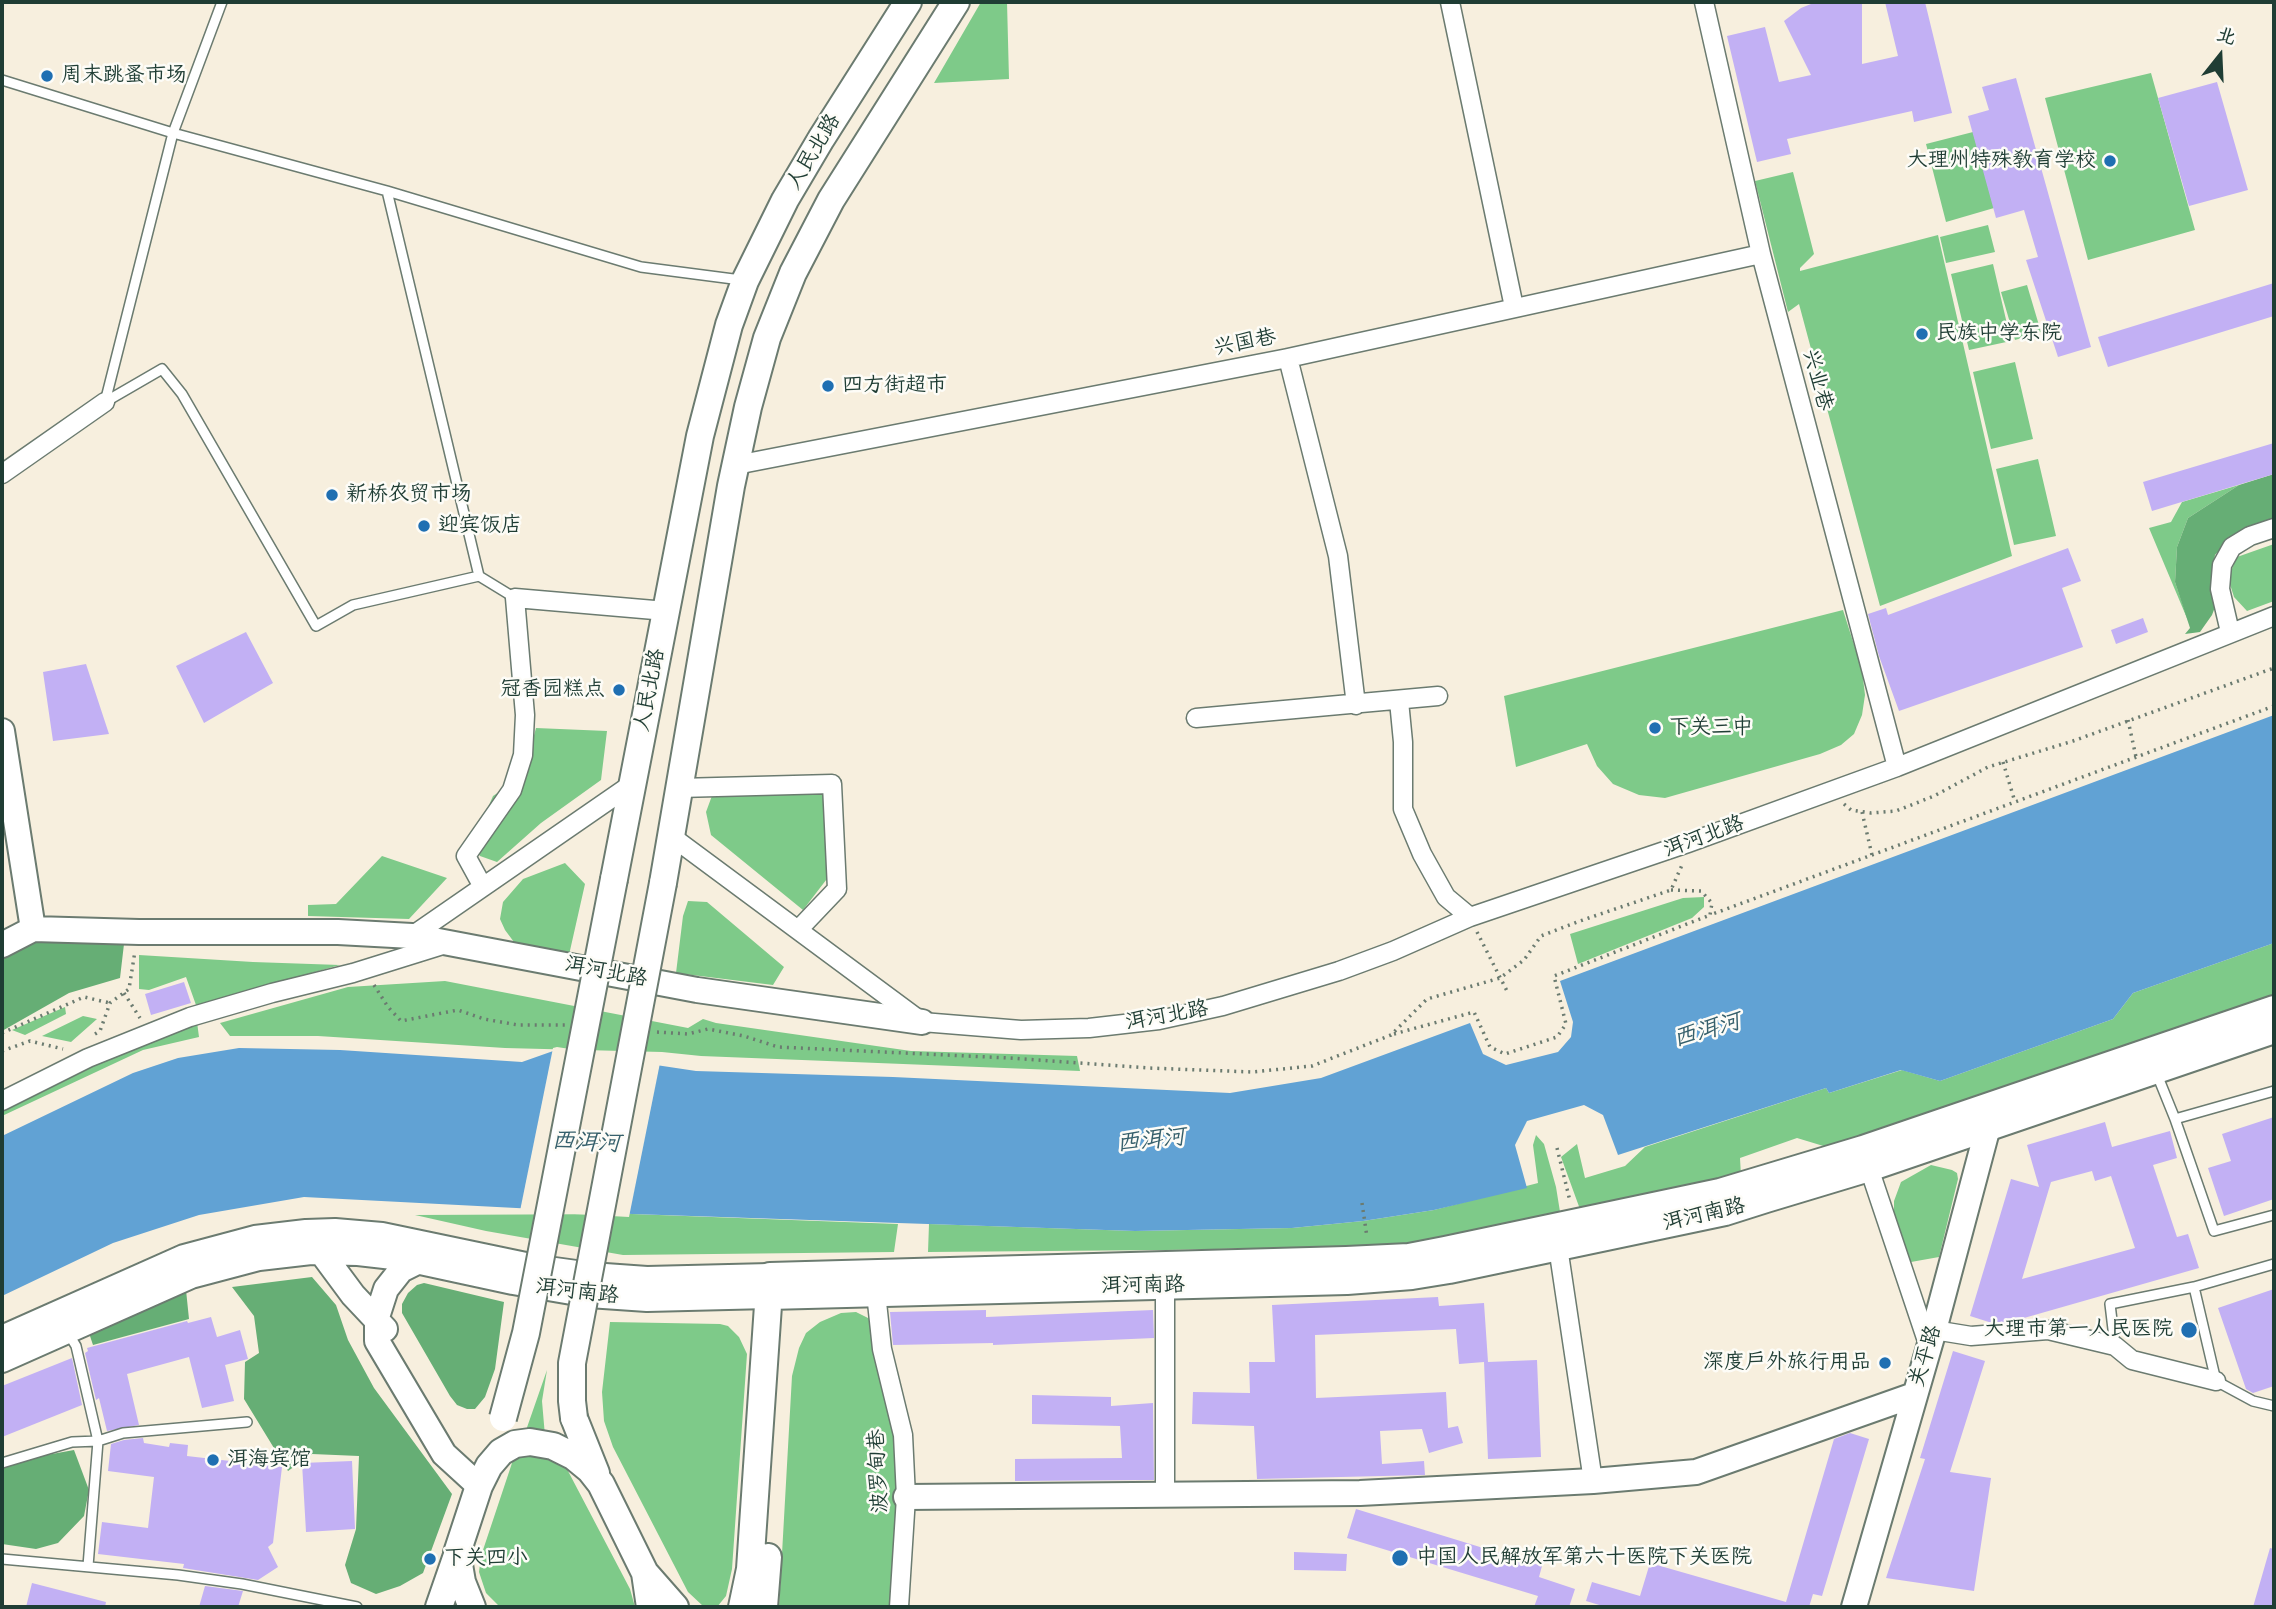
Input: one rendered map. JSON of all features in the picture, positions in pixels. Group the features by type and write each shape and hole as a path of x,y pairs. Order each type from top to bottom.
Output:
{"main road":[{"name":"人民北路","path":"479,1486 503,1418 526,1334 666,611 709,397 723,343 745,281 775,219 802,170 908,2"},
{"name":"人民北路","path":"601,1484 575,1418 572,1363 663,883 748,407 764,346 801,256 849,170 956,2"},
{"name":"洱河南路","path":"778,1286 876,1293 1412,1276 1724,1212 1869,1168 1992,1115 2274,1009"},
{"name":"洱河南路","path":"778,1286 1367,1260 1445,1250 1720,1192 1863,1149 2156,1070 2274,1030"},
{"path":"742,1607 750,1569 778,1286"},
{"path":"764,1607 778,1286"},
{"path":"439,1607 479,1486 489,1465 501,1452 515,1444 530,1441 552,1446 573,1456 590,1470 601,1484 645,1573 675,1607"},
{"path":"457,1553 459,1572 472,1607"},
{"path":"645,1573 650,1607"}],"street":[{"path":"1450,2 1514,307"},
{"name":"兴业巷","path":"1704,2 1761,254 1897,767"},
{"name":"兴国巷","path":"736,465 1288,358 1761,254"},
{"path":"1288,358 1338,556 1356,705"},
{"path":"2,474 105,402"},
{"path":"2230,632 2220,589 2222,565 2232,547 2274,528"},
{"path":"483,887 466,856 513,790 523,755 525,715 515,598 666,611"},
{"name":"洱河北路","path":"2,945 33,929 338,932 412,936 697,990 922,1022 1021,1030 1089,1028 1159,1020 1223,1006 1339,971 1470,917 1688,843 1897,767 2274,616"},
{"path":"1196,718 1438,696"},
{"path":"1398,701 1403,742 1403,809 1422,854 1446,897 1470,917"},
{"path":"2,731 33,929"},
{"path":"412,936 632,784"},
{"path":"679,788 832,784 837,889 798,930"},
{"path":"671,836 922,1022"},
{"path":"2,1101 88,1058 214,1010 454,942"},
{"name":"关平路","path":"1854,1607 1992,1115"},
{"path":"1869,1168 1931,1339 2048,1330 2115,1346 2132,1360 2216,1381"},
{"name":"洱河南路","path":"2,1360 191,1276 314,1242 382,1235 540,1268 590,1275 778,1286"},
{"name":"洱河南路","path":"2,1338 184,1257 255,1238 314,1242 589,1296 647,1299 778,1286"},
{"path":"314,1242 376,1322"},
{"path":"1558,1247 1593,1481"},
{"path":"449,1248 401,1270 390,1282 376,1322 377,1341 444,1454 479,1486"},
{"path":"1165,1285 1165,1496"},
{"name":"波罗甸巷","path":"876,1293 882,1349 903,1435 906,1497 899,1607"},
{"path":"906,1497 1360,1493 1593,1481 1696,1472 1914,1395"},
{"path":"645,1573 663,1607"}],"lane":[{"path":"105,402 173,133 222,2"},
{"path":"2,79 173,133 387,191 641,267 745,281"},
{"path":"387,191 479,576"},
{"path":"105,402 162,369 182,394 316,626 353,605 479,576 515,598"},
{"path":"2156,1070 2214,1231 2274,1215"},
{"path":"2175,1119 2274,1091"},
{"path":"2115,1346 2110,1304 2194,1287 2274,1264"},
{"path":"2194,1287 2216,1381 2253,1401 2274,1406"},
{"path":"66,1331 76,1346 98,1441 88,1566"},
{"path":"2,1463 72,1442 98,1441 123,1433 247,1422"},
{"path":"2,1559 242,1584 357,1607"}],"path":[{"path":"1829,791 1851,810 1896,811 1934,796 1988,766 2073,741 2274,668"},
{"path":"1391,1035 1474,1012 1490,1047 1505,1054 1557,1037 1566,1024 1554,976 1710,915 2274,706"},
{"path":"2128,720 2136,757"},
{"path":"2003,762 2015,802"},
{"path":"1862,811 1872,855"},
{"path":"1671,890 1701,891 1712,903 1710,915"},
{"path":"1470,917 1507,991"},
{"path":"88,1038 100,1031 110,1003 129,989 139,932"},
{"path":"365,969 388,1007 401,1021 458,1010 484,1019 517,1025 576,1025"},
{"path":"124,993 149,1033"},
{"path":"2,1033 84,997 110,1003"},
{"path":"652,1032 665,1033"},
{"path":"2,1051 30,1041 65,1050"},
{"path":"1557,1148 1575,1223"},
{"path":"1362,1203 1368,1242"}],"green space":[{"path":"981,2 1007,2 1009,79 934,83"},
{"path":"2151,73 2195,230 2088,260 2045,98"},
{"path":"1973,132 1994,208 1946,222 1926,144"},
{"path":"1793,172 1814,254 1800,271 1938,235 2012,556 1880,606 1799,304 1788,312 1755,181"},
{"path":"1988,225 1995,252 1946,263 1940,237"},
{"path":"1993,264 2011,341 1969,350 1951,274"},
{"path":"2027,285 2041,332 2015,340 2001,292"},
{"path":"2015,362 2033,439 1991,449 1973,372"},
{"path":"2038,459 2056,536 2014,545 1996,469"},
{"path":"2274,474 2274,518 2250,527 2228,541 2215,555 2211,581 2215,607 2212,615 2200,632 2185,634 2190,628 2175,582 2177,547 2188,518 2239,485"},
{"path":"2239,485 2188,518 2177,547 2175,582 2189,623 2149,528 2171,522 2182,502"},
{"path":"2274,544 2274,601 2247,611 2234,597 2228,578 2237,557"},
{"path":"1843,610 1862,670 1865,695 1862,715 1854,734 1841,745 1820,754 1665,798 1639,795 1613,784 1597,766 1587,744 1516,767 1504,696"},
{"path":"536,728 607,731 601,780 541,823 497,862 480,856 472,844 493,796 523,776"},
{"path":"828,787 833,871 803,910 711,835 706,812 713,793"},
{"path":"382,856 447,878 409,919 308,916 308,905 336,904"},
{"path":"565,863 585,884 569,955 514,942 500,919 503,902 523,879"},
{"path":"1704,897 1704,907 1692,918 1578,964 1570,934 1683,898"},
{"path":"688,901 707,902 784,967 773,985 676,973 683,916"},
{"path":"36,940 124,944 120,978 69,993 2,1031 2,955"},
{"path":"2274,943 2274,998 1830,1148 1797,1138 1740,1158 1741,1176 1581,1212 1561,1157 1577,1144 1585,1178 1625,1166 1645,1147 1826,1088 1829,1093 1902,1070 1940,1081 2113,1019 2133,993"},
{"path":"139,955 340,965 196,1005 186,977 149,990 139,989"},
{"path":"445,981 688,1028 703,1019 911,1051 1077,1056 1080,1071 701,1056 662,1052 505,1048 318,1036 230,1036 220,1023 348,987"},
{"path":"65,1007 66,1014 25,1035 12,1030"},
{"path":"83,1016 97,1019 71,1042 42,1036"},
{"path":"197,1022 199,1037 143,1050 2,1116 2,1108 129,1047"},
{"path":"1536,1135 1544,1144 1561,1218 1410,1245 928,1252 929,1224 1135,1231 1292,1228 1434,1210 1538,1183 1533,1145"},
{"path":"1931,1165 1952,1170 1957,1173 1958,1179 1939,1257 1911,1262 1894,1223 1894,1201 1901,1182"},
{"path":"632,1214 898,1224 894,1252 623,1255 486,1231 415,1215"},
{"path":"312,1277 336,1305 348,1340 374,1388 452,1494 423,1573 400,1586 376,1594 351,1583 345,1565 356,1529 359,1456 312,1454 288,1471 244,1399 245,1362 259,1353 254,1316 232,1287"},
{"path":"424,1283 504,1302 495,1369 485,1397 475,1409 457,1405 450,1396 402,1313 402,1304 408,1293"},
{"path":"186,1290 189,1319 93,1345 87,1327"},
{"path":"856,1312 870,1319 893,1422 899,1491 895,1607 779,1607 792,1376 799,1348 806,1333 820,1322 841,1313"},
{"path":"610,1322 720,1324 728,1326 739,1337 747,1354 732,1569 726,1596 717,1607 703,1606 688,1592 613,1447 604,1421 602,1392"},
{"path":"547,1370 542,1401 545,1436 524,1436"},
{"path":"74,1450 89,1490 84,1516 58,1543 36,1549 2,1544 2,1468 41,1456"},
{"path":"541,1453 562,1464 568,1471 630,1589 635,1607 500,1607 486,1593 479,1572 481,1556 513,1460"}],"water":[{"name":"西洱河","path":"2274,715 2274,943 2133,993 2113,1019 1940,1081 1901,1070 1829,1093 1826,1088 1618,1155 1603,1115 1584,1105 1527,1121 1515,1145 1527,1188 1434,1210 1363,1221 1292,1228 1135,1231 632,1214 304,1197 199,1215 113,1243 2,1296 2,1136 133,1073 178,1058 239,1048 340,1050 522,1062 556,1050 696,1071 893,1077 1230,1093 1321,1078 1470,1023 1483,1054 1506,1065 1558,1052 1571,1037 1573,1022 1560,981"}],"pier":[{"path":"553,1048 660,1063 629,1217 520,1211"}],"building":[{"path":"1816,2 1862,2 1862,64 1898,56 1885,2 1925,2 1952,113 1914,122 1912,111 1787,139 1791,154 1757,162 1727,36 1765,27 1779,82 1811,75 1784,21 1801,8"},
{"path":"2016,78 2091,347 2058,357 2026,260 2038,257 2024,210 1996,218 1968,116 1989,110 1982,87"},
{"path":"2217,82 2248,190 2189,206 2158,98"},
{"path":"2274,283 2274,316 2108,367 2098,337"},
{"path":"2274,443 2274,474 2152,511 2143,482"},
{"path":"2068,548 2081,581 2062,588 2083,647 1899,711 1879,656 1868,614 1886,608 1888,615"},
{"path":"2143,618 2148,632 2116,644 2111,630"},
{"path":"246,632 273,683 204,723 176,666"},
{"path":"86,664 109,734 53,741 43,672"},
{"path":"184,982 191,1003 151,1015 145,994"},
{"path":"2274,1117 2274,1199 2224,1216 2208,1168 2231,1161 2222,1134"},
{"path":"2105,1122 2112,1147 2170,1131 2177,1158 2153,1165 2177,1237 2188,1234 2199,1268 2010,1322 1992,1323 1970,1316 2011,1179 2039,1187 2027,1145","holes":["2092,1171 2095,1181 2111,1176 2135,1248 2022,1279 2051,1182"]},
{"path":"2274,1289 2274,1386 2253,1393 2246,1389 2218,1308"},
{"path":"1438,1297 1439,1306 1484,1303 1488,1362 1537,1360 1541,1457 1488,1459 1484,1362 1459,1364 1456,1329 1315,1335 1316,1398 1446,1392 1448,1428 1458,1426 1463,1443 1429,1453 1422,1429 1380,1431 1382,1464 1424,1461 1425,1475 1257,1479 1254,1426 1192,1424 1193,1392 1250,1393 1249,1362 1275,1362 1272,1305"},
{"path":"986,1310 986,1317 1153,1310 1154,1338 993,1345 893,1345 890,1312"},
{"path":"211,1317 217,1337 240,1330 248,1359 225,1365 234,1401 202,1408 189,1357 127,1374 139,1425 107,1431 99,1398 96,1400 85,1353 87,1348"},
{"path":"1953,1351 1985,1361 1950,1472 1991,1478 1974,1591 1886,1578 1925,1459 1920,1458"},
{"path":"72,1358 82,1405 2,1437 2,1386"},
{"path":"1032,1395 1111,1397 1111,1406 1153,1403 1154,1480 1015,1481 1015,1459 1122,1458 1120,1426 1032,1424"},
{"path":"1850,1433 1869,1439 1822,1596 1813,1594 1809,1607 1606,1607 1586,1601 1592,1582 1640,1596 1650,1563 1786,1602 1834,1439"},
{"path":"143,1438 144,1443 169,1447 170,1443 188,1445 187,1456 282,1467 273,1543 268,1547 278,1567 258,1580 183,1568 184,1564 98,1554 102,1522 148,1528 154,1477 108,1471 111,1444"},
{"path":"352,1461 355,1529 306,1532 302,1463"},
{"path":"1356,1509 1542,1566 1539,1577 1575,1589 1569,1607 1534,1607 1538,1596 1347,1538"},
{"path":"2270,1548 2274,1549 2274,1607 2253,1607"},
{"path":"1294,1552 1347,1554 1346,1571 1294,1570"},
{"path":"32,1583 106,1602 105,1607 26,1607"},
{"path":"205,1586 243,1591 238,1607 199,1607"}],"place":[{"name":"周末跳蚤市场","path":"47,76"},
{"name":"大理州特殊教育学校","path":"2110,161"},
{"name":"民族中学东院","path":"1922,334"},
{"name":"四方街超市","path":"828,386"},
{"name":"新桥农贸市场","path":"332,495"},
{"name":"迎宾饭店","path":"424,526"},
{"name":"冠香园糕点","path":"619,690"},
{"name":"下关三中","path":"1655,728"},
{"name":"大理市第一人民医院","path":"2189,1330"},
{"name":"深度户外旅行用品","path":"1885,1363"},
{"name":"洱海宾馆","path":"213,1460"},
{"name":"中国人民解放军第六十医院下关医院","path":"1400,1558"},
{"name":"下关四小","path":"430,1559"}]}
